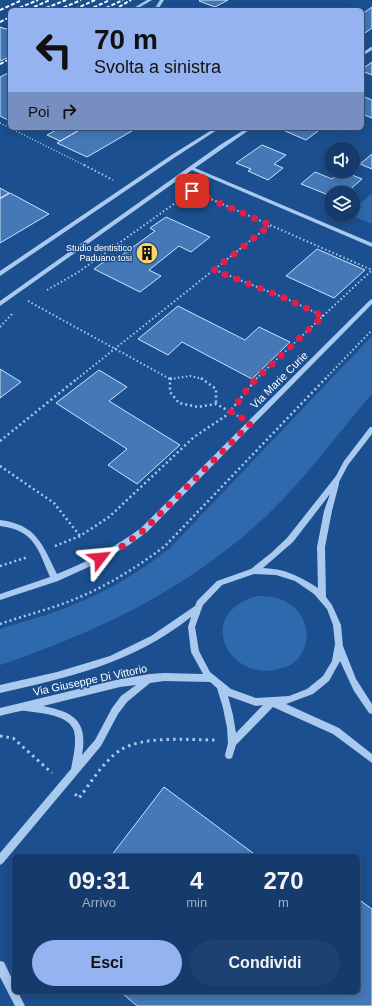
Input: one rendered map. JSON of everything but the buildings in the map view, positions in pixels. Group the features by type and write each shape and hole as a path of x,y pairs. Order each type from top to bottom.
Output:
{"street":[{"path":"136,8 150,0"},
{"path":"0,274 215,130"},
{"path":"0,304 247,130"},
{"path":"192,168 372,245"},
{"name":"Via Marie Curie","path":"0,597 55,579 89,565 123,546 144,530 372,301"},
{"path":"254,571 290,540 338,478 346,463 372,429"},
{"path":"322,596 321,547 328,512 338,478"},
{"path":"0,523 16,525 27,530 32,535 42,551 55,579"},
{"path":"340,649 332,669 318,686 304,695 289,700 259,702 233,694 210,678 200,666 194,651 191,637 192,623 196,609 203,597 219,583 239,573 254,571 276,572 298,579 311,586 322,596 331,608 337,620 340,634 340,649 345,669 352,684 372,710"},
{"name":"Via Giuseppe Di Vittorio","path":"0,689 59,676 99,664 128,652 169,629 196,609"},
{"path":"0,860 98,743 124,699 150,678"},
{"name":"Via Giuseppe Di Vittorio","path":"0,712 120,683 150,678 210,678"},
{"path":"221,687 229,711 232,728 232,743 229,756"},
{"path":"232,743 272,702"},
{"path":"272,702 336,731 372,758"},
{"path":"21,707 57,712 65,716 76,725 79,731 80,749 74,772"},
{"path":"0,966 12,990"},
{"path":"14,994 20,1006"}],"path":[{"path":"14,130 127,188"},
{"path":"0,566 17,561 80,536 109,517 194,437 231,412 251,384 372,270 173,182"},
{"path":"42,292 80,271 192,191"},
{"path":"0,441 270,225"},
{"path":"214,270 287,299 323,316"},
{"path":"24,304 31,298"},
{"path":"27,301 170,379 188,376 206,379 216,389 216,404"},
{"path":"0,327 15,312"},
{"path":"170,379 170,392 179,404 198,407 216,404 251,423"},
{"path":"0,466 54,503 80,536"},
{"path":"0,736 13,738 50,771"},
{"path":"80,798 112,759 119,752 129,746 148,742 178,741 215,740 232,743"}],"shaded area":[{"path":"372,193 372,224 360,219 360,204"},
{"path":"372,336 372,394 286,496 255,526 223,553 189,577 154,598 79,635 0,665 0,629 55,612 99,594 135,573 169,549"},
{"path":"258,596 272,597 285,601 293,606 303,620 307,636 306,644 297,660 292,664 275,670 258,670 243,664 231,655 224,642 223,629 227,616 239,604"}],"railway":[{"path":"19,8 38,0"},
{"path":"34,7 50,0"},
{"path":"46,8 66,0"},
{"path":"63,8 81,0"},
{"path":"77,8 95,0"},
{"path":"92,8 110,0"},
{"path":"106,8 123,0"},
{"path":"119,7 131,0"},
{"path":"0,10 20,1"},
{"path":"0,22 8,18"},
{"path":"0,64 8,60"}],"place":[{"name":"Studio dentistico Paduano tosi","path":"147,253"}],"route":[{"path":"100,558 123,546 144,530 251,423 231,412 251,384 323,316 287,299 214,270 270,225 192,191"}]}
